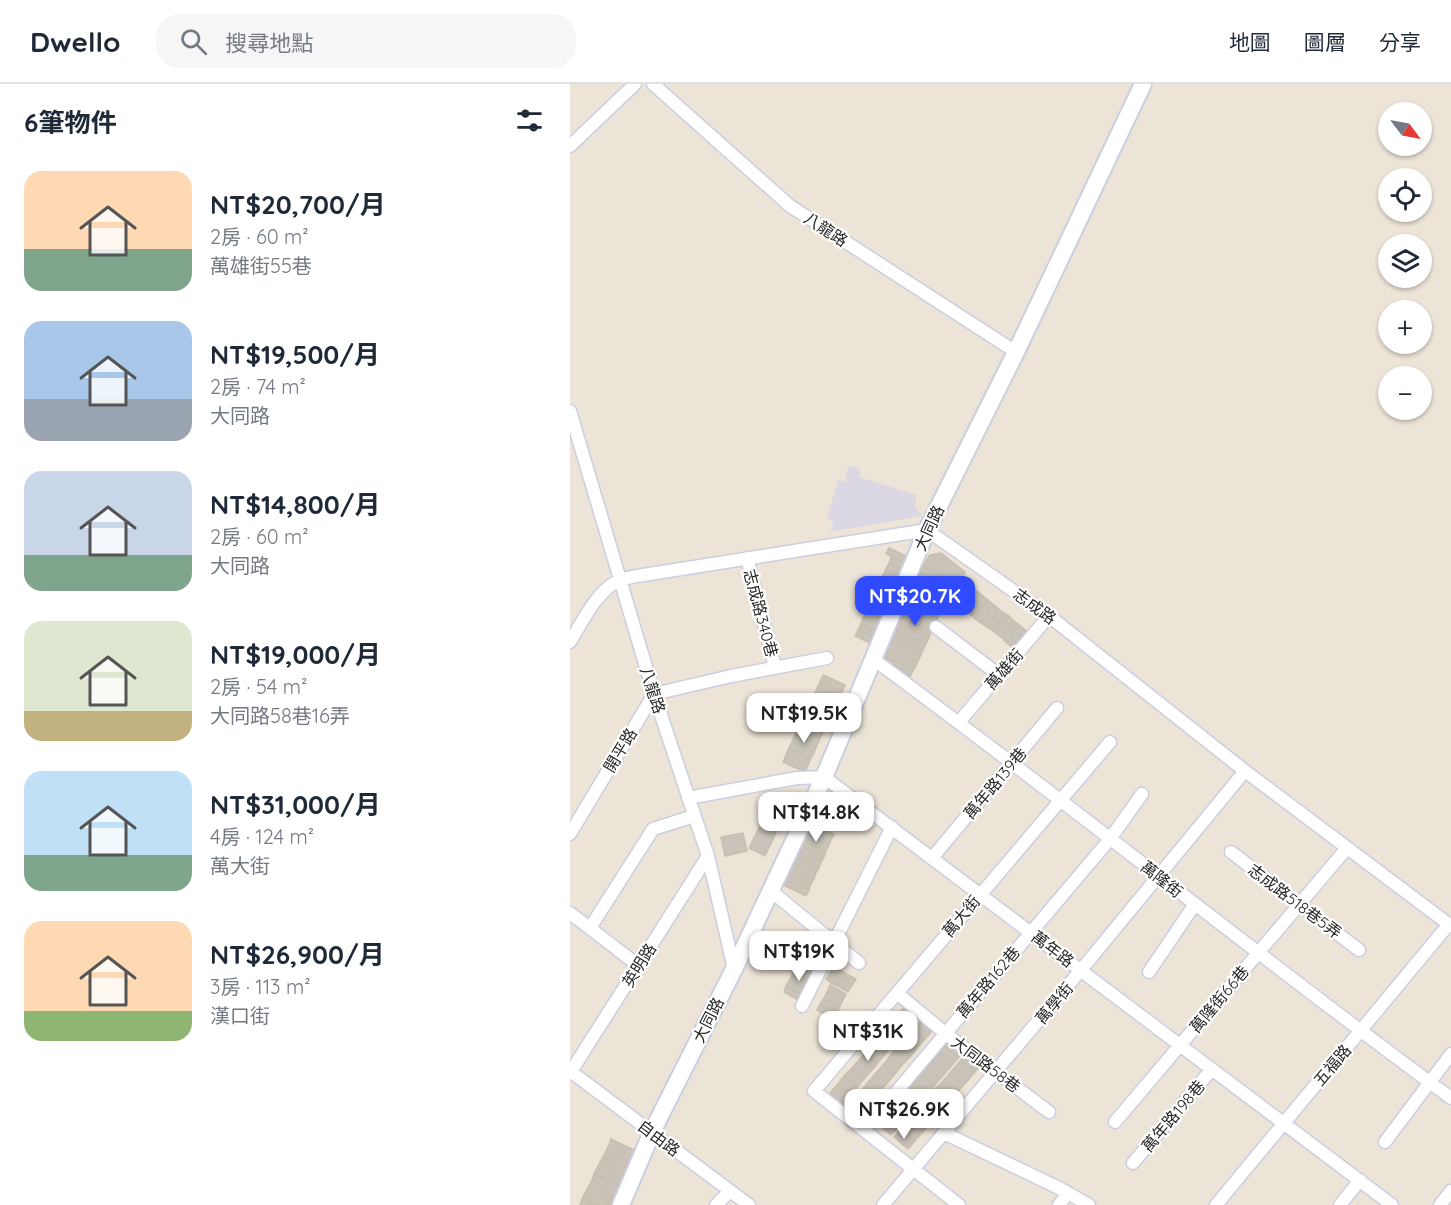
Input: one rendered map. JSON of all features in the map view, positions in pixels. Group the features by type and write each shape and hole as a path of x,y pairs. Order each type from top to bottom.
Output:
{"main road":[{"name":"大同路","path":"621,1205 652,1132 734,969 824,777 927,530 1016,351 1143,84"}],"street":[{"path":"570,146 635,84"},
{"name":"八龍路","path":"653,84 790,206 1016,351"},
{"name":"八龍路","path":"570,411 654,694 708,856 734,969"},
{"path":"570,642 599,596 619,580 927,530"},
{"name":"志成路","path":"927,530 1049,616 1245,771 1450,925"},
{"name":"志成路340巷","path":"747,558 775,667"},
{"name":"萬雄街","path":"959,722 1049,616"},
{"path":"936,627 999,675"},
{"path":"654,694 731,676 827,658"},
{"name":"萬隆街","path":"873,659 1012,762 1258,953 1451,1098"},
{"name":"開平路","path":"570,834 654,694"},
{"name":"萬年路139巷","path":"932,858 1057,708"},
{"name":"萬大街","path":"864,1130 814,1091 1110,742"},
{"name":"萬學街","path":"882,1205 1081,970 1245,771"},
{"path":"688,798 797,778 824,777"},
{"name":"萬年路","path":"824,777 1392,1205"},
{"name":"萬年路162巷","path":"864,1130 1110,838 1142,794"},
{"path":"590,928 653,829 694,816"},
{"path":"802,1006 892,827"},
{"name":"萬隆街66巷","path":"1115,1122 1347,848"},
{"name":"志成路518巷5弄","path":"1231,852 1359,950"},
{"name":"英明路","path":"570,1072 708,856"},
{"path":"771,891 859,963"},
{"path":"1149,972 1195,904"},
{"path":"570,913 639,966"},
{"name":"五福路","path":"1216,1205 1450,925"},
{"name":"大同路58巷","path":"897,993 945,1033 1049,1112"},
{"path":"1385,1142 1451,1054"},
{"name":"萬年路198巷","path":"1133,1163 1212,1069"},
{"name":"自由路","path":"570,1072 749,1205"},
{"path":"864,1130 959,1205"},
{"path":"944,1132 1089,1205"},
{"path":"1340,1205 1360,1180"},
{"path":"716,1205 730,1191"},
{"path":"1440,1205 1451,1191"},
{"path":"1059,1205 1068,1193"}],"shaded area":[{"path":"848,466 860,469 859,477 917,495 915,505 922,516 830,532 834,521 827,519 838,480 845,482"}],"building":[{"path":"889,548 911,558 908,564 886,554"},
{"path":"941,553 965,572 958,586 923,566 930,555"},
{"path":"891,557 908,564 906,571 889,563"},
{"path":"889,563 906,571 903,577 886,569"},
{"path":"923,566 953,582 951,589 920,572"},
{"path":"886,569 903,577 900,583 883,575"},
{"path":"920,572 951,589 947,594 917,581"},
{"path":"883,575 900,583 897,589 880,581"},
{"path":"880,581 897,589 894,595 877,587"},
{"path":"917,581 947,594 945,601 914,587"},
{"path":"964,582 970,587 959,606 952,601"},
{"path":"877,587 894,595 892,601 875,593"},
{"path":"914,587 945,601 942,606 911,592"},
{"path":"970,587 978,592 965,611 959,606"},
{"path":"911,592 942,606 939,613 909,598"},
{"path":"978,592 983,596 970,614 965,611"},
{"path":"875,593 892,601 889,607 872,599"},
{"path":"983,596 988,600 974,618 970,614"},
{"path":"909,598 939,613 937,621 906,605"},
{"path":"872,599 889,607 886,613 869,606"},
{"path":"988,600 994,605 981,623 974,618"},
{"path":"906,605 937,621 934,627 904,610"},
{"path":"994,605 1000,610 987,627 981,623"},
{"path":"869,606 886,613 883,619 866,612"},
{"path":"904,610 934,627 931,632 901,617"},
{"path":"1000,610 1004,613 992,630 987,627"},
{"path":"866,612 883,619 880,625 863,618"},
{"path":"1004,613 1009,616 997,634 992,630"},
{"path":"1009,616 1014,621 1002,638 997,634"},
{"path":"901,617 931,632 929,638 898,623"},
{"path":"863,618 880,625 878,631 861,624"},
{"path":"1014,621 1018,624 1007,643 1002,638"},
{"path":"898,623 929,638 926,644 895,630"},
{"path":"861,624 878,631 875,638 858,630"},
{"path":"1018,624 1024,629 1012,647 1007,643"},
{"path":"1024,629 1032,636 1018,651 1012,647"},
{"path":"858,630 875,638 872,644 855,636"},
{"path":"895,630 926,644 923,650 892,635"},
{"path":"892,635 923,650 921,655 890,641"},
{"path":"890,641 921,655 917,663 887,648"},
{"path":"887,648 917,663 914,669 884,656"},
{"path":"884,656 914,669 910,677 902,673 903,670 882,661"},
{"path":"823,675 845,685 842,692 820,682"},
{"path":"820,682 842,692 839,699 817,688"},
{"path":"817,688 839,699 836,705 814,695"},
{"path":"814,695 836,705 833,712 811,702"},
{"path":"811,702 833,712 830,718 808,708"},
{"path":"808,708 830,718 826,725 805,715"},
{"path":"805,715 826,725 823,732 802,722"},
{"path":"802,722 823,732 820,739 799,728"},
{"path":"799,728 820,739 817,745 795,735"},
{"path":"795,735 817,745 814,752 792,742"},
{"path":"792,742 814,752 811,758 789,748"},
{"path":"789,748 811,758 806,770 783,762"},
{"path":"819,799 850,813 842,831 811,817"},
{"path":"767,812 782,820 765,856 749,848"},
{"path":"811,824 834,834 831,840 809,829"},
{"path":"809,829 831,840 829,845 806,835"},
{"path":"743,833 747,851 725,856 721,837"},
{"path":"806,835 829,845 826,851 803,841"},
{"path":"803,841 826,851 824,857 801,846"},
{"path":"801,846 824,857 821,862 798,852"},
{"path":"798,852 821,862 819,868 796,857"},
{"path":"796,857 819,868 816,873 793,863"},
{"path":"793,863 816,873 814,879 791,868"},
{"path":"791,868 814,879 811,884 788,874"},
{"path":"788,874 811,884 809,890 786,880"},
{"path":"786,880 809,890 806,896 783,885"},
{"path":"798,964 815,973 812,978 795,970"},
{"path":"834,966 839,970 831,983 826,979"},
{"path":"795,970 812,978 809,984 792,975"},
{"path":"839,970 845,973 837,986 831,983"},
{"path":"845,973 850,976 843,989 837,986"},
{"path":"792,975 809,984 806,990 789,981"},
{"path":"850,976 856,979 848,992 843,989"},
{"path":"789,981 806,990 803,995 786,986"},
{"path":"830,985 846,994 843,1000 827,992"},
{"path":"786,986 803,995 800,1001 784,992"},
{"path":"827,992 843,1000 840,1006 824,998"},
{"path":"824,998 840,1006 837,1013 820,1004"},
{"path":"820,1004 837,1013 833,1019 817,1010"},
{"path":"904,1007 916,1018 906,1030 894,1019"},
{"path":"894,1019 906,1030 899,1038 887,1027"},
{"path":"920,1021 932,1031 925,1039 913,1030"},
{"path":"887,1027 899,1038 892,1046 880,1036"},
{"path":"913,1030 925,1039 917,1048 906,1038"},
{"path":"880,1036 892,1046 885,1054 873,1044"},
{"path":"906,1038 917,1048 910,1057 898,1047"},
{"path":"950,1039 964,1051 958,1058 944,1046"},
{"path":"873,1044 885,1054 878,1063 866,1052"},
{"path":"944,1046 958,1058 952,1065 938,1053"},
{"path":"898,1047 910,1057 902,1065 891,1055"},
{"path":"866,1052 878,1063 871,1071 859,1060"},
{"path":"938,1053 952,1065 946,1072 932,1060"},
{"path":"967,1053 981,1065 975,1072 961,1060"},
{"path":"891,1055 902,1065 895,1074 884,1064"},
{"path":"859,1060 871,1071 864,1079 852,1068"},
{"path":"932,1060 946,1072 940,1079 926,1067"},
{"path":"961,1060 975,1072 969,1079 955,1067"},
{"path":"884,1064 895,1074 888,1082 876,1073"},
{"path":"926,1067 940,1079 934,1086 920,1074"},
{"path":"955,1067 969,1079 963,1086 949,1074"},
{"path":"852,1068 864,1079 857,1087 844,1076"},
{"path":"876,1073 888,1082 880,1091 869,1081"},
{"path":"920,1074 934,1086 928,1093 914,1081"},
{"path":"949,1074 963,1086 956,1093 943,1081"},
{"path":"844,1076 857,1087 850,1095 837,1085"},
{"path":"869,1081 880,1091 873,1100 862,1090"},
{"path":"914,1081 928,1093 922,1100 908,1088"},
{"path":"943,1081 956,1093 950,1100 936,1088"},
{"path":"837,1085 850,1095 843,1104 830,1093"},
{"path":"908,1088 922,1100 916,1107 902,1095"},
{"path":"936,1088 950,1100 944,1107 930,1095"},
{"path":"862,1090 873,1100 866,1108 854,1098"},
{"path":"902,1095 916,1107 909,1114 895,1102"},
{"path":"930,1095 944,1107 938,1114 924,1102"},
{"path":"854,1098 866,1108 858,1117 847,1107"},
{"path":"895,1102 909,1114 903,1121 889,1109"},
{"path":"924,1102 938,1114 932,1121 918,1109"},
{"path":"889,1109 903,1121 897,1128 883,1116"},
{"path":"918,1109 932,1121 926,1128 912,1116"},
{"path":"883,1116 897,1128 891,1135 877,1123"},
{"path":"912,1116 926,1128 920,1135 906,1123"},
{"path":"906,1123 920,1135 914,1142 900,1130"},
{"path":"900,1130 914,1142 908,1149 894,1137"},
{"path":"611,1139 636,1151 633,1157 609,1145"},
{"path":"609,1145 633,1157 630,1163 606,1151"},
{"path":"606,1151 630,1163 627,1168 603,1157"},
{"path":"603,1157 627,1168 625,1174 600,1162"},
{"path":"600,1162 625,1174 622,1180 597,1168"},
{"path":"597,1168 622,1180 619,1186 594,1174"},
{"path":"594,1174 619,1186 616,1192 592,1180"},
{"path":"592,1180 616,1192 613,1198 589,1186"},
{"path":"589,1186 613,1198 611,1203 586,1191"},
{"path":"586,1191 611,1203 610,1205 599,1205 583,1197"},
{"path":"583,1197 596,1204 580,1205"}]}
